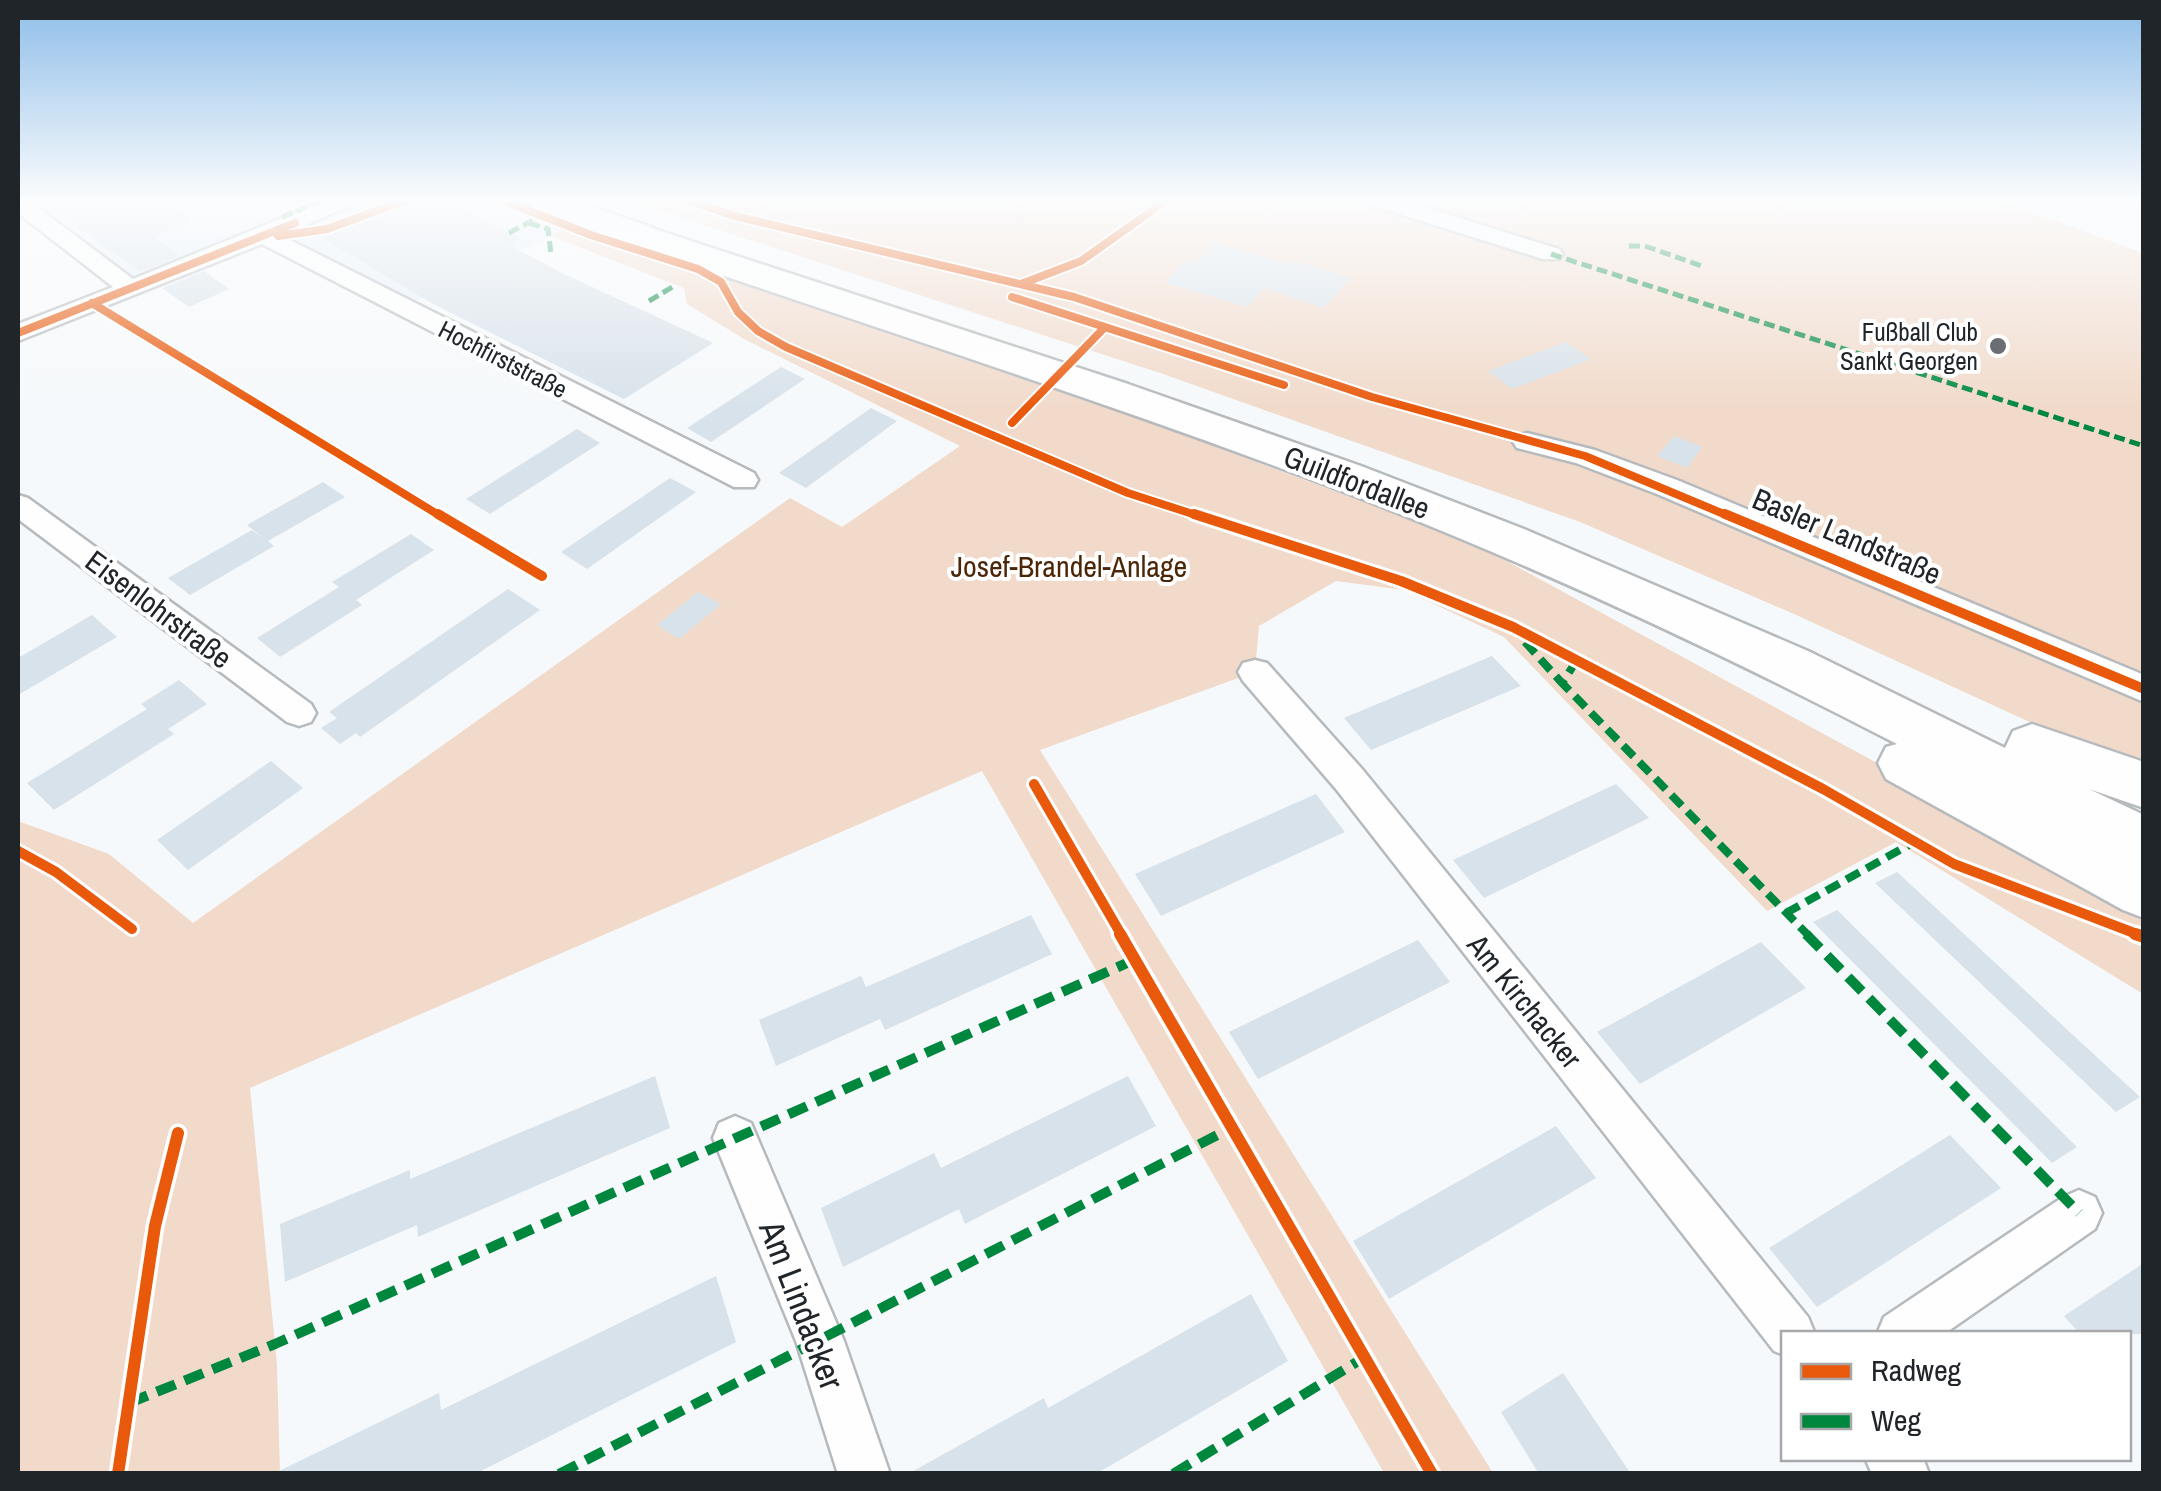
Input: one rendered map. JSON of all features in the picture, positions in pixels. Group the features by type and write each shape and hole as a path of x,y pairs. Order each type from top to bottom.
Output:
{"main road":[{"name":"Guildfordallee","path":"780,270 1345,476 1507,540 1790,665 2144,844"},
{"name":"Guildfordallee","path":"803,270 1266,417 1430,480 1703,592 2032,746 2144,803"},
{"path":"1507,540 2144,892"},
{"path":"2032,746 2144,785"}],"street":[{"path":"106,270 130,288"},
{"path":"18,333 177,270"},
{"name":"Hochfirststraße","path":"329,270 744,480"},
{"name":"Basler Landstraße","path":"1526,442 1584,456 1667,487 2144,689"},
{"name":"Eisenlohrstraße","path":"18,506 299,713"},
{"name":"Am Kirchacker","path":"1255,672 1360,792 1789,1331"},
{"name":"Am Lindacker","path":"735,1138 820,1341 864,1474"},
{"path":"1905,1331 2079,1212"}],"shaded area":[{"path":"111,270 172,270 132,285"},
{"path":"331,270 481,270 404,307"}],"green space":[{"name":"Josef-Brandel-Anlage","path":"637,270 721,270 1075,389 1119,411 1383,509 1501,558 2143,908 2143,994 1896,842 1767,911 1504,637 1404,590 1336,581 1259,626 1255,672 1040,750 1493,1473 1384,1473 982,771 250,1088 277,1365 280,1473 18,1473 18,821 109,854 193,923 790,498 842,527 960,446 744,339 687,304 684,288"},
{"path":"756,270 785,270 1010,342 1378,471 1684,597 2082,786 1808,662"},
{"path":"841,270 2143,270 2143,774 1794,614 1580,522 1160,373"}],"building":[{"path":"375,270 555,270 713,343 624,399 433,304"},
{"path":"1177,270 1323,270 1350,278 1324,308 1264,288 1248,307 1165,283"},
{"path":"204,271 229,289 189,307 162,288"},
{"path":"1566,342 1591,359 1512,389 1488,371"},
{"path":"781,367 805,379 711,442 687,428"},
{"path":"871,408 897,421 806,488 779,473"},
{"path":"577,429 600,443 490,514 466,499"},
{"path":"1674,436 1702,447 1687,468 1657,456"},
{"path":"670,478 696,492 587,569 561,552"},
{"path":"323,482 345,497 268,541 274,546 190,595 168,578 252,530 265,539 247,525"},
{"path":"411,534 434,550 356,600 362,605 280,657 257,638 339,587 332,582"},
{"path":"508,589 540,610 360,737 356,733 340,744 321,728 337,718 329,712"},
{"path":"698,592 721,604 679,639 657,625"},
{"path":"92,615 117,637 18,695 18,658"},
{"path":"1492,656 1521,686 1371,750 1344,718"},
{"path":"179,680 207,704 168,729 174,734 54,810 27,783 147,709 141,704"},
{"path":"271,761 303,788 188,870 157,840"},
{"path":"1616,784 1649,818 1484,898 1453,860"},
{"path":"1316,794 1345,832 1161,916 1135,874"},
{"path":"1897,872 2140,1097 2116,1112 1875,883"},
{"path":"1837,910 2077,1147 2052,1163 1813,922"},
{"path":"1031,915 1052,954 885,1030 880,1019 776,1066 759,1020 861,976 866,987"},
{"path":"1418,940 1450,982 1258,1079 1229,1032"},
{"path":"1761,942 1806,988 1640,1084 1597,1032"},
{"path":"655,1076 670,1128 418,1237 417,1225 285,1282 280,1224 410,1170 410,1179"},
{"path":"1128,1076 1156,1126 965,1224 959,1209 843,1267 821,1208 934,1153 941,1168"},
{"path":"1556,1126 1596,1178 1389,1299 1353,1241"},
{"path":"1950,1135 2001,1188 1817,1307 1769,1248"},
{"path":"2144,1263 2144,1334 2077,1331 2064,1316"},
{"path":"716,1276 736,1342 475,1474 273,1474 439,1393 441,1410"},
{"path":"1251,1294 1288,1361 1096,1474 908,1474 1044,1398 1048,1408"},
{"path":"1563,1373 1631,1474 1539,1474 1501,1412"}],"marked path":[{"path":"1599,270 2144,446"},
{"path":"649,301 674,286"},
{"path":"1525,642 1562,683"},
{"path":"1577,660 1562,683 2079,1213"},
{"path":"1786,913 1916,841"},
{"path":"129,1403 275,1344 1136,959"},
{"path":"559,1474 1231,1128"},
{"path":"1173,1474 1365,1357"}],"cycle path":[{"path":"18,333 178,270"},
{"path":"699,270 721,282 738,312 758,331 786,347 1128,493 1401,581 1513,627 1823,789 1954,864 2144,937"},
{"path":"959,270 1074,297 1372,397 1585,456 2144,689"},
{"path":"1021,284 1059,270"},
{"path":"1012,297 1284,385"},
{"path":"92,303 542,576"},
{"path":"1012,423 1105,327"},
{"path":"1034,784 1432,1474"},
{"path":"18,851 56,872 132,929"},
{"path":"118,1474 155,1226 178,1133"}],"place":[{"name":"Fußball Club Sankt Georgen","path":"1998,346"}]}
